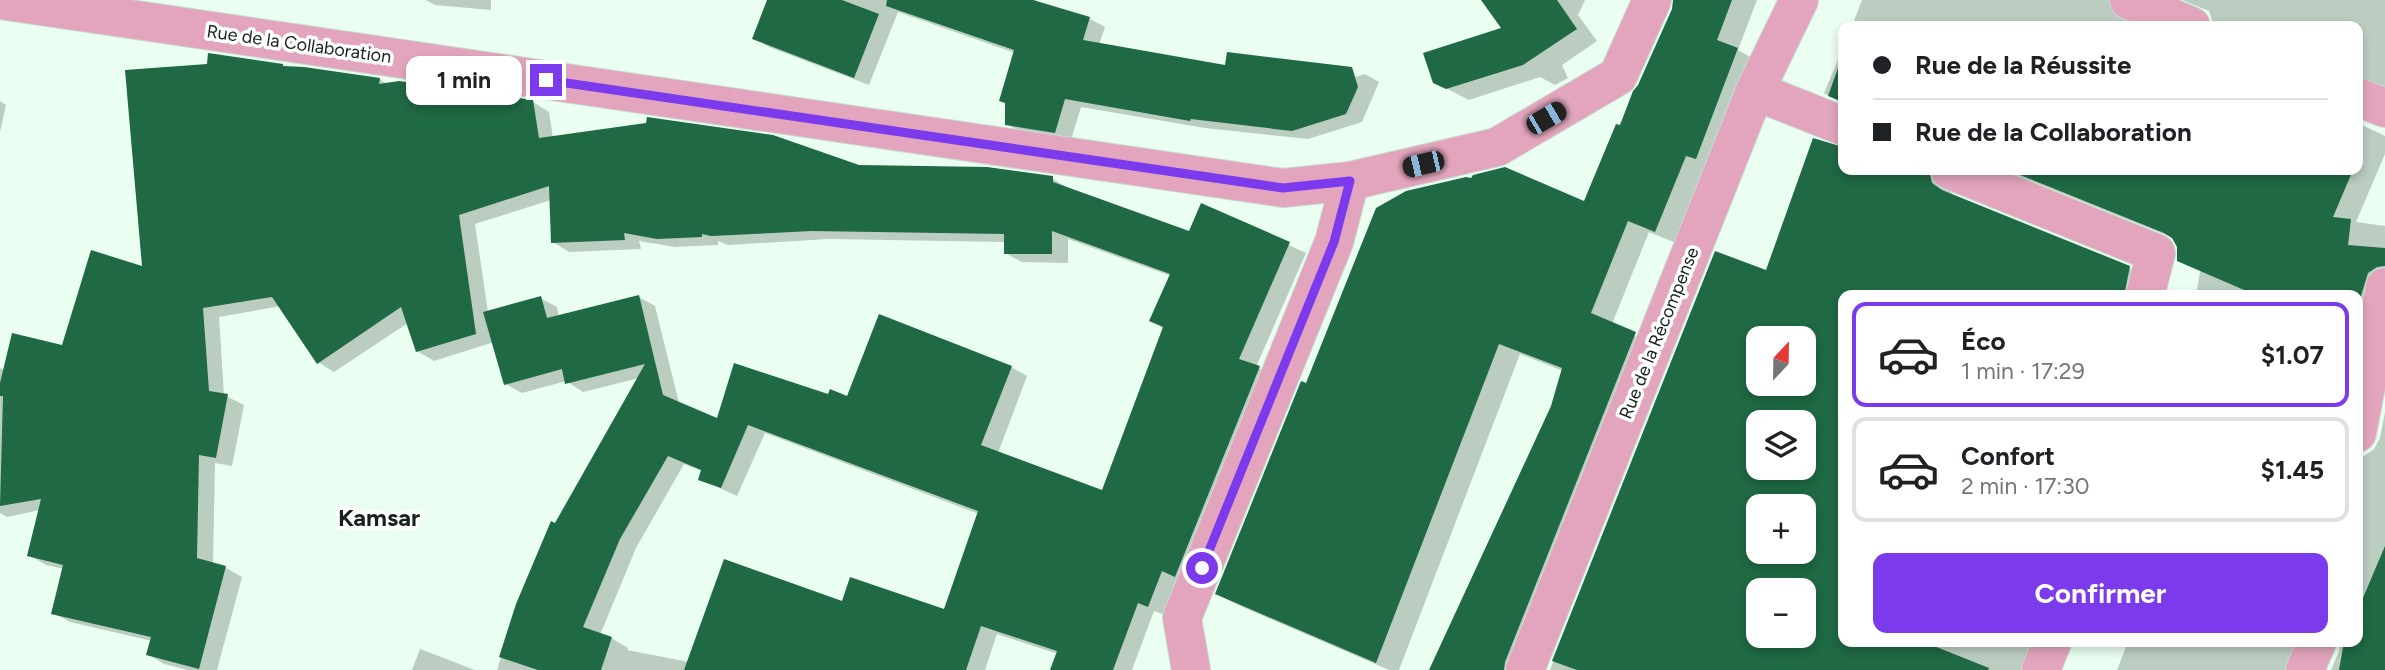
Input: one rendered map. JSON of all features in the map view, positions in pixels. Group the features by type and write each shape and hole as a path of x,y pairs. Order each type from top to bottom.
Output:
{"street":[{"name":"Rue de la Collaboration","path":"0,0 1283,188 1350,181 1497,147 1618,76 1652,0"},
{"name":"Rue de la Récompense","path":"1525,670 1755,91 1799,0"},
{"path":"2129,0 2179,21"},
{"path":"1755,91 1838,125"},
{"path":"2363,99 2385,108"},
{"path":"1962,175 2156,253 2147,290"},
{"path":"1191,670 1182,618 1334,242 1350,181"},
{"path":"2363,402 2385,287"},
{"path":"2040,670 2050,647"},
{"path":"2305,670 2315,647"}],"building":[{"path":"767,0 842,0 879,14 854,78 752,39"},
{"path":"887,0 1033,0 1090,17 1083,40 1225,65 1227,52 1352,67 1358,87 1346,114 1292,131 1190,121 1065,99 1055,133 1005,125 1005,103 999,101 1014,50 886,6"},
{"path":"1481,0 1557,0 1577,29 1523,65 1446,89 1433,83 1423,53 1501,28"},
{"path":"1673,0 1732,0 1717,40 1738,48 1696,159 1686,156 1655,232 1628,221 1591,313 1636,332 1504,670 1429,670 1551,406 1562,368 1499,344 1376,663 1215,594 1301,381 1306,383 1376,208 1406,191 1471,178 1473,175 1505,167 1584,201 1616,124 1620,125 1672,9"},
{"path":"208,53 380,78 379,84 399,81 443,87 444,97 476,92 533,100 539,138 646,123 647,117 773,135 859,165 987,167 1053,176 1053,182 1189,231 1201,203 1290,242 1239,359 1260,366 1175,577 1162,571 1148,607 1138,603 1113,670 1050,670 1057,651 981,626 966,670 684,670 724,559 842,601 850,577 944,609 978,511 748,425 721,488 698,480 701,470 668,456 620,539 583,627 612,637 601,670 538,670 499,657 516,604 551,521 555,523 645,364 565,384 562,369 504,385 483,312 541,296 547,318 639,295 663,395 717,418 734,363 828,394 830,389 847,396 879,314 1012,366 981,445 1102,490 1163,327 1149,321 1170,274 1052,231 1052,254 1004,254 1004,234 812,231 711,236 702,234 702,237 657,239 624,233 625,240 551,243 549,186 459,215 476,334 416,352 401,307 317,364 272,297 203,308 209,391 228,394 216,458 199,455 197,558 226,566 199,669 146,655 151,637 51,614 63,565 27,556 41,499 0,506 3,396 0,396 0,383 12,333 62,345 91,250 142,266 125,70 207,64"},
{"path":"1838,68 1838,100 1828,96"},
{"path":"1813,138 1838,146 1838,175 1930,175 1932,183 1942,190 2130,266 2125,290 1838,290 1838,647 1936,647 1989,668 1988,670 1577,670 1552,661 1715,251 1766,270"},
{"path":"2020,175 2351,175 2333,217 2351,219 2348,245 2385,248 2385,266 2377,267 2368,273 2363,290 2244,290 2177,261 2177,247 2172,238"},
{"path":"2385,546 2385,670 2339,670 2343,647 2363,647 2363,598"}],"district":[{"name":"Kamsar","path":"379,517"}],"route":[{"path":"546,80 1283,188 1350,181 1334,242 1202,568"}]}
